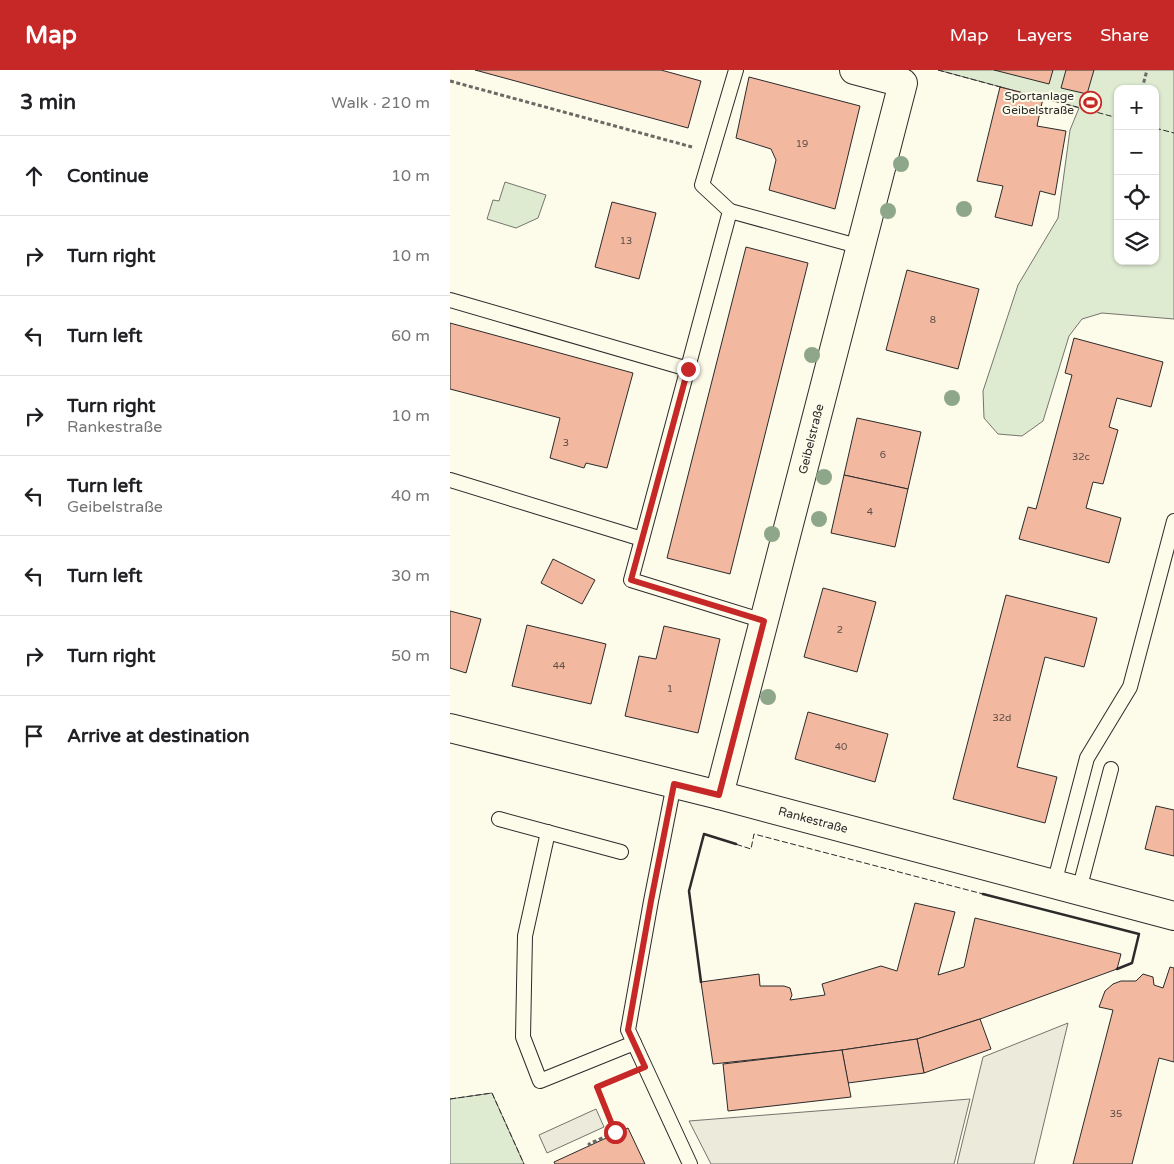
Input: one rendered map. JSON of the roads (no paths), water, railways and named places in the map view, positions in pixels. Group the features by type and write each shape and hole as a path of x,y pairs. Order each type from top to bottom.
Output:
{"street":[{"path":"854,70 906,76"},
{"name":"Geibelstraße","path":"719,795 906,76"},
{"name":"Rankestraße","path":"450,728 719,795 1174,916"}],"lane":[{"path":"736,70 702,185 730,211 861,247"},
{"path":"730,211 631,580 764,621"},
{"path":"450,300 688,369"},
{"path":"450,480 642,539"},
{"path":"1054,884 1087,758 1130,686 1174,521"},
{"path":"1079,890 1111,769"},
{"path":"674,784 628,1030 690,1164"},
{"path":"499,819 621,852"},
{"path":"548,832 525,936 523,1037 540,1081 634,1043"}],"place":[{"name":"Sportanlage Geibelstraße","path":"1090,103"}]}
